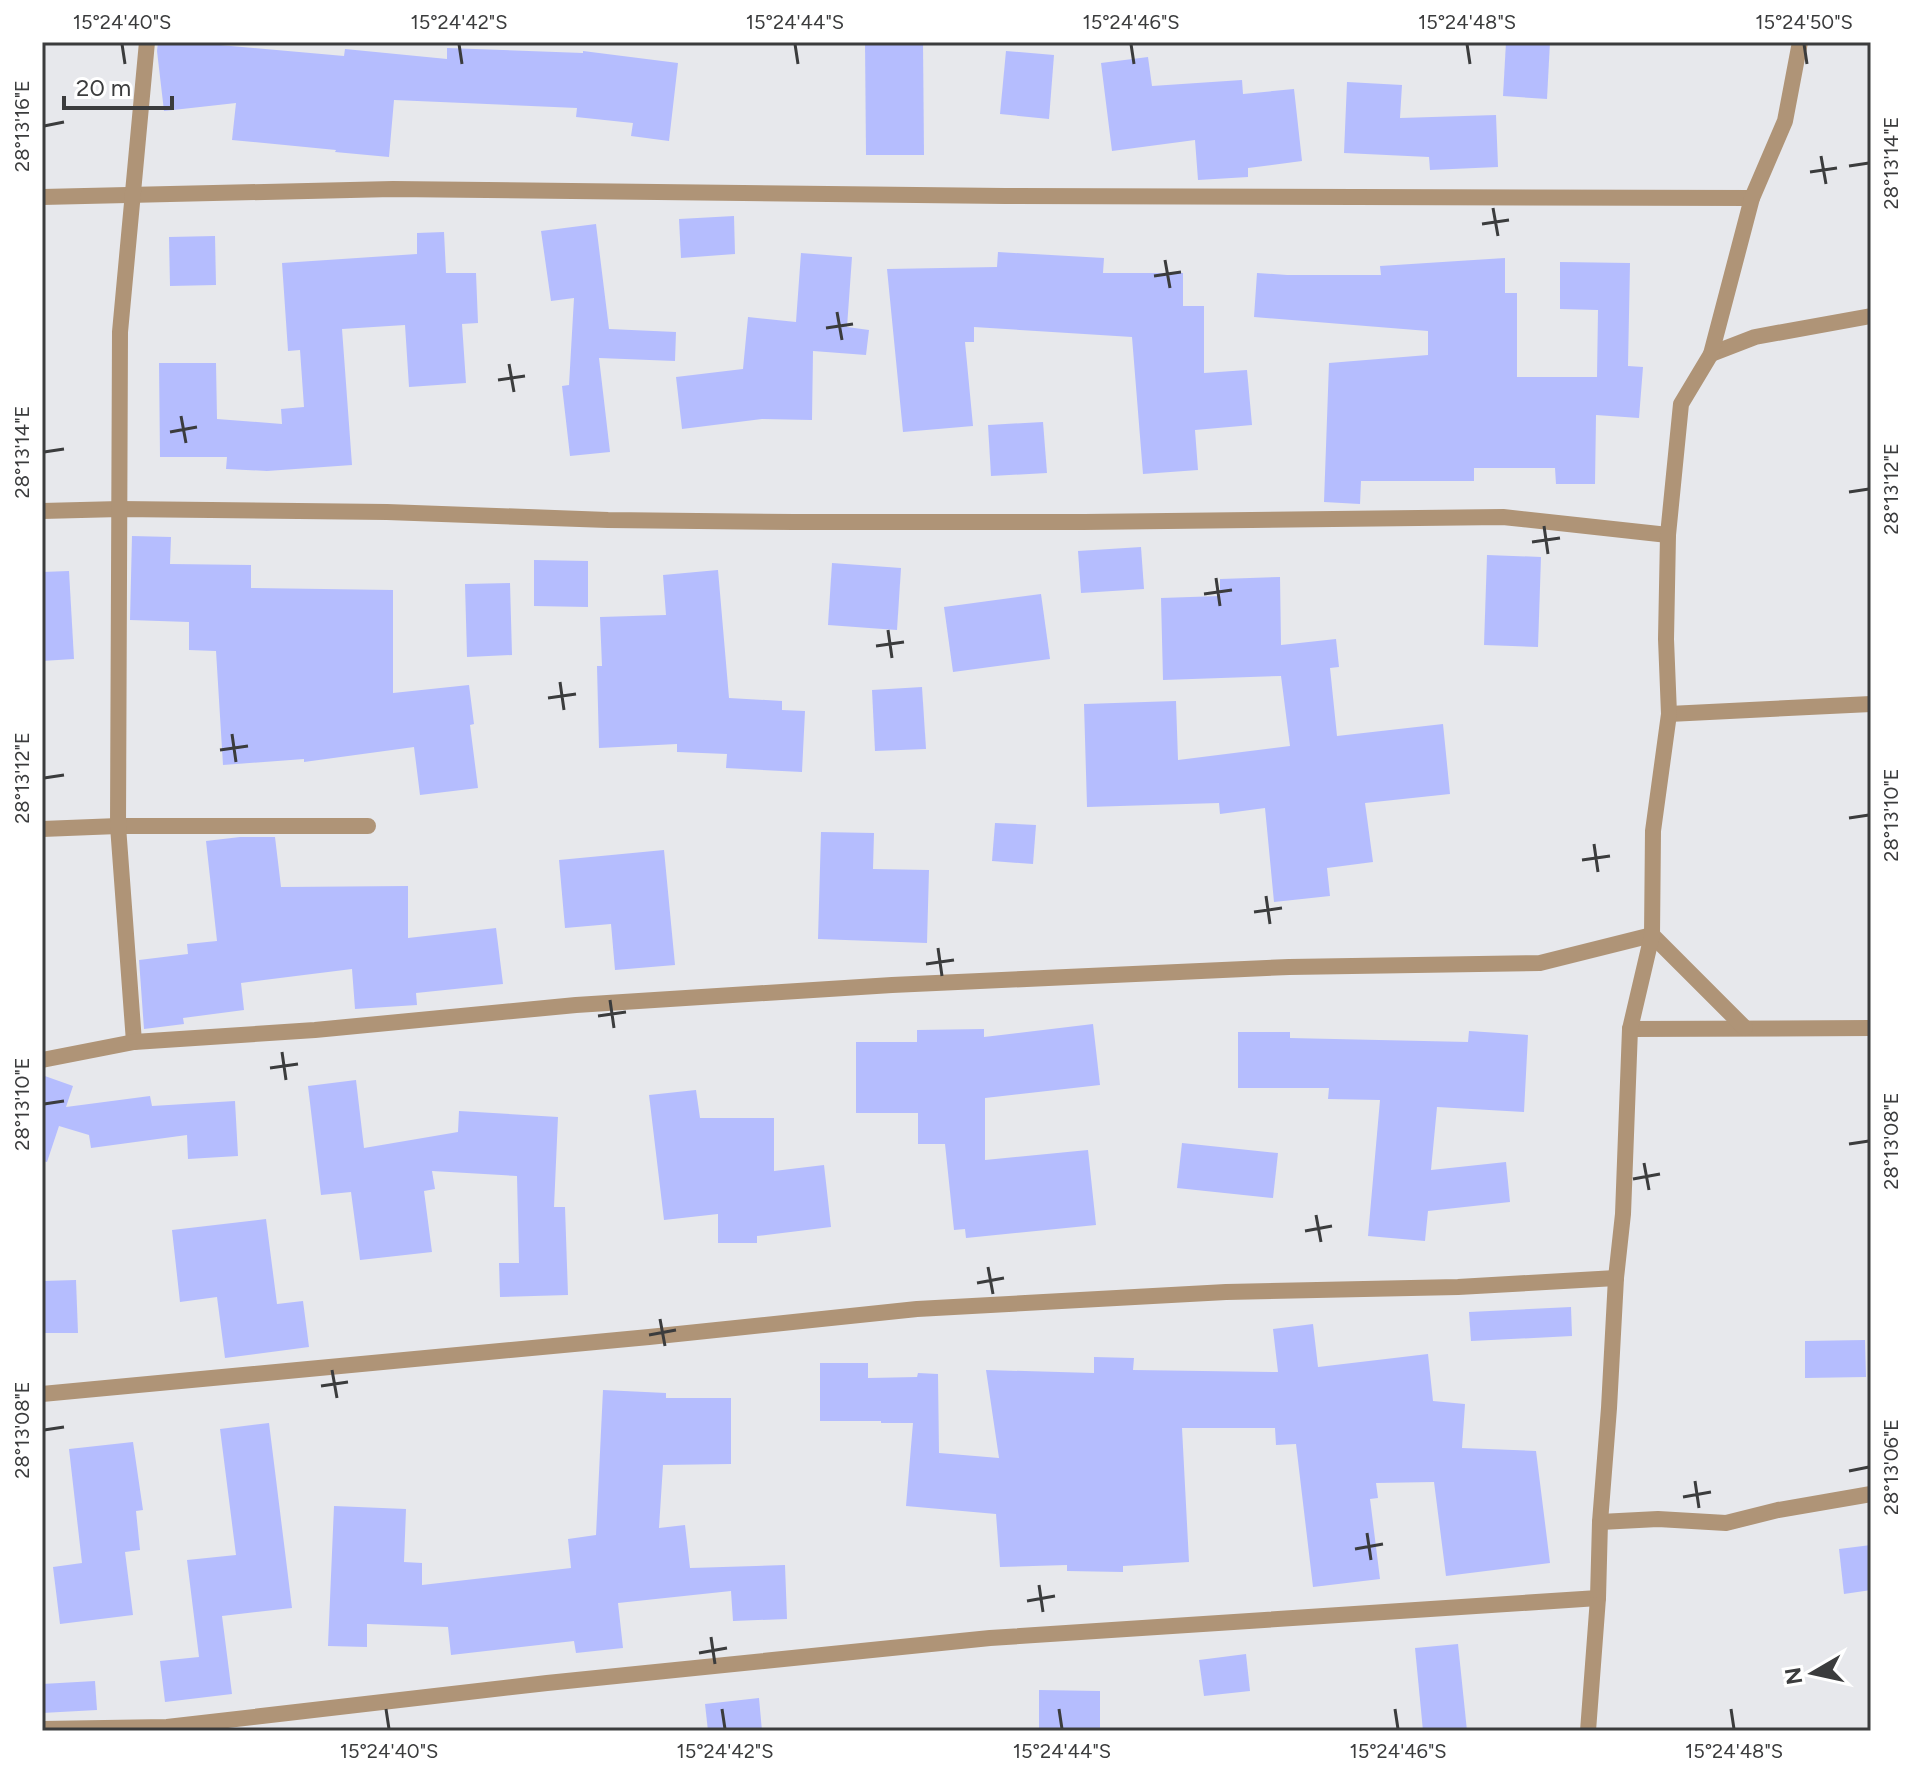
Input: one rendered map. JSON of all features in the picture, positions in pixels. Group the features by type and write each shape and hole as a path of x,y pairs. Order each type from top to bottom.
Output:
{"street":[{"path":"134,1042 118,826 120,332 147,42"},
{"path":"1588,1731 1616,1278 1624,1198 1630,1029 1652,935 1653,831 1669,714 1666,639 1668,535 1681,404 1711,354 1752,198 1785,121 1800,42"},
{"path":"42,197 408,189 1021,197 1752,198"},
{"path":"1711,354 1755,337 1871,316"},
{"path":"42,511 387,512 608,520 794,522 1503,517 1668,535"},
{"path":"1669,714 1871,704"},
{"path":"42,829 368,826"},
{"path":"1652,935 1745,1028"},
{"path":"42,1060 134,1042 315,1030 576,1005 892,985 1289,967 1540,963 1652,935"},
{"path":"1630,1029 1871,1028"},
{"path":"42,1394 917,1309 1226,1292 1458,1287 1616,1278"},
{"path":"1600,1522 1658,1519 1726,1523 1778,1510 1871,1494"},
{"path":"42,1729 166,1729 547,1683 990,1638 1598,1598"}],"building":[{"path":"158,42 344,56 345,49 447,59 447,48 583,51 678,63 669,141 631,136 633,123 576,117 577,108 394,100 389,157 232,140 236,103 164,111"},
{"path":"865,42 923,42 924,155 866,155"},
{"path":"1506,42 1550,42 1547,99 1503,96"},
{"path":"1006,51 1054,55 1049,119 1000,114"},
{"path":"1148,57 1152,86 1242,80 1243,94 1294,89 1302,161 1248,168 1248,177 1198,180 1195,140 1112,151 1101,63"},
{"path":"1347,82 1402,85 1400,118 1496,115 1498,167 1430,170 1429,157 1344,153"},
{"path":"734,216 735,254 681,258 679,219"},
{"path":"596,224 609,329 676,332 675,361 599,358 610,452 570,456 562,386 569,385 574,298 551,301 541,231"},
{"path":"444,232 446,273 476,273 478,323 462,324 466,383 409,387 405,325 342,329 352,465 267,471 226,469 227,457 160,457 159,363 216,363 217,419 282,424 281,409 304,407 300,350 288,351 282,263 417,254 417,233"},
{"path":"215,236 216,285 170,286 169,237"},
{"path":"998,252 1104,258 1103,273 1183,273 1183,306 1204,306 1204,373 1247,370 1252,425 1195,430 1198,470 1143,474 1132,337 974,327 974,342 965,342 973,426 903,432 887,269 997,267"},
{"path":"801,253 852,257 847,327 869,330 866,355 813,351 812,420 762,419 682,429 676,377 743,369 748,317 796,322"},
{"path":"1505,258 1505,293 1517,293 1517,377 1597,377 1598,310 1560,309 1560,262 1630,263 1628,366 1643,367 1639,418 1596,415 1595,484 1556,484 1555,468 1474,468 1474,481 1361,481 1360,504 1324,502 1329,363 1428,355 1428,331 1254,317 1257,273 1381,275 1380,266"},
{"path":"1043,422 1047,473 991,476 988,425"},
{"path":"132,536 171,537 170,564 251,565 251,588 393,590 393,693 469,685 474,724 470,725 478,788 420,795 414,747 304,762 304,759 223,765 216,651 189,650 189,622 130,620"},
{"path":"1141,547 1144,589 1081,593 1078,551"},
{"path":"1487,555 1541,557 1538,647 1484,645"},
{"path":"534,560 588,561 588,607 534,606"},
{"path":"832,563 901,568 897,630 828,625"},
{"path":"718,570 729,698 782,701 782,710 805,711 802,772 726,768 727,754 677,752 677,744 599,748 597,666 602,666 600,617 666,615 663,575"},
{"path":"69,571 74,659 42,661 42,572"},
{"path":"1280,577 1281,645 1336,639 1339,667 1330,668 1337,736 1443,724 1450,794 1365,803 1373,862 1327,868 1330,896 1274,902 1265,808 1220,814 1219,803 1087,807 1084,704 1176,701 1178,760 1290,746 1281,676 1163,680 1161,598 1220,596 1220,579"},
{"path":"510,583 512,655 467,657 465,584"},
{"path":"1041,594 1050,659 953,672 944,607"},
{"path":"922,687 926,749 875,751 872,690"},
{"path":"995,823 1036,825 1033,864 992,861"},
{"path":"821,832 874,833 873,869 929,870 927,943 818,939"},
{"path":"275,837 281,887 408,886 408,938 496,928 503,984 416,993 417,1005 355,1009 352,969 241,983 244,1010 183,1018 184,1024 144,1029 139,960 188,954 187,944 217,941 206,841"},
{"path":"664,850 675,965 615,970 611,924 565,928 559,860"},
{"path":"1093,1024 1100,1085 985,1098 985,1160 1088,1150 1096,1225 966,1238 965,1229 954,1230 945,1144 918,1144 918,1113 856,1113 856,1042 917,1042 917,1030 984,1029 984,1037"},
{"path":"1469,1031 1528,1035 1524,1112 1437,1107 1431,1170 1506,1162 1510,1202 1428,1211 1425,1241 1368,1236 1380,1100 1328,1099 1329,1088 1238,1088 1238,1032 1290,1032 1290,1038 1468,1042"},
{"path":"42,1075 73,1086 66,1107 150,1096 152,1106 235,1101 238,1156 188,1159 187,1135 91,1148 89,1135 59,1126 47,1162 42,1161"},
{"path":"356,1080 364,1148 458,1132 459,1111 558,1117 554,1207 565,1207 568,1295 500,1297 499,1263 519,1263 517,1176 432,1171 435,1189 424,1191 432,1252 360,1260 351,1192 321,1195 308,1086"},
{"path":"696,1090 700,1118 774,1118 774,1171 824,1165 831,1227 757,1236 757,1243 718,1243 718,1214 664,1220 649,1095"},
{"path":"1182,1143 1278,1153 1273,1198 1177,1188"},
{"path":"266,1219 277,1304 303,1301 309,1347 225,1358 217,1297 180,1302 172,1230"},
{"path":"76,1280 78,1333 42,1333 42,1281"},
{"path":"1571,1307 1572,1336 1471,1341 1469,1312"},
{"path":"1313,1324 1318,1367 1428,1354 1433,1401 1465,1404 1462,1448 1536,1451 1550,1563 1446,1576 1434,1482 1376,1483 1378,1498 1370,1499 1380,1579 1313,1587 1296,1444 1276,1445 1275,1428 1182,1428 1189,1562 1123,1566 1123,1572 1067,1571 1067,1565 1000,1567 996,1514 906,1506 913,1423 820,1421 820,1363 868,1363 868,1378 938,1374 939,1453 999,1458 986,1370 1094,1373 1094,1357 1134,1358 1133,1370 1278,1372 1273,1329"},
{"path":"1865,1340 1866,1377 1805,1378 1805,1341"},
{"path":"603,1390 666,1393 666,1398 731,1398 731,1464 663,1465 659,1528 685,1525 690,1568 785,1565 787,1619 733,1621 731,1591 618,1603 623,1648 576,1653 574,1641 451,1655 448,1627 367,1624 367,1647 328,1646 334,1506 406,1509 404,1562 422,1563 422,1585 571,1568 568,1539 596,1535"},
{"path":"269,1423 292,1608 222,1616 232,1694 165,1702 160,1661 199,1657 187,1560 236,1555 220,1429"},
{"path":"133,1442 143,1510 136,1511 140,1550 125,1552 133,1615 60,1624 53,1567 82,1563 69,1449"},
{"path":"1871,1545 1871,1590 1844,1594 1839,1549"},
{"path":"1458,1644 1467,1731 1423,1731 1415,1648"},
{"path":"1246,1654 1250,1691 1204,1696 1199,1660"},
{"path":"95,1681 97,1710 42,1713 42,1684"},
{"path":"1039,1690 1100,1691 1100,1731 1039,1731"},
{"path":"759,1698 762,1731 708,1731 705,1704"}]}
